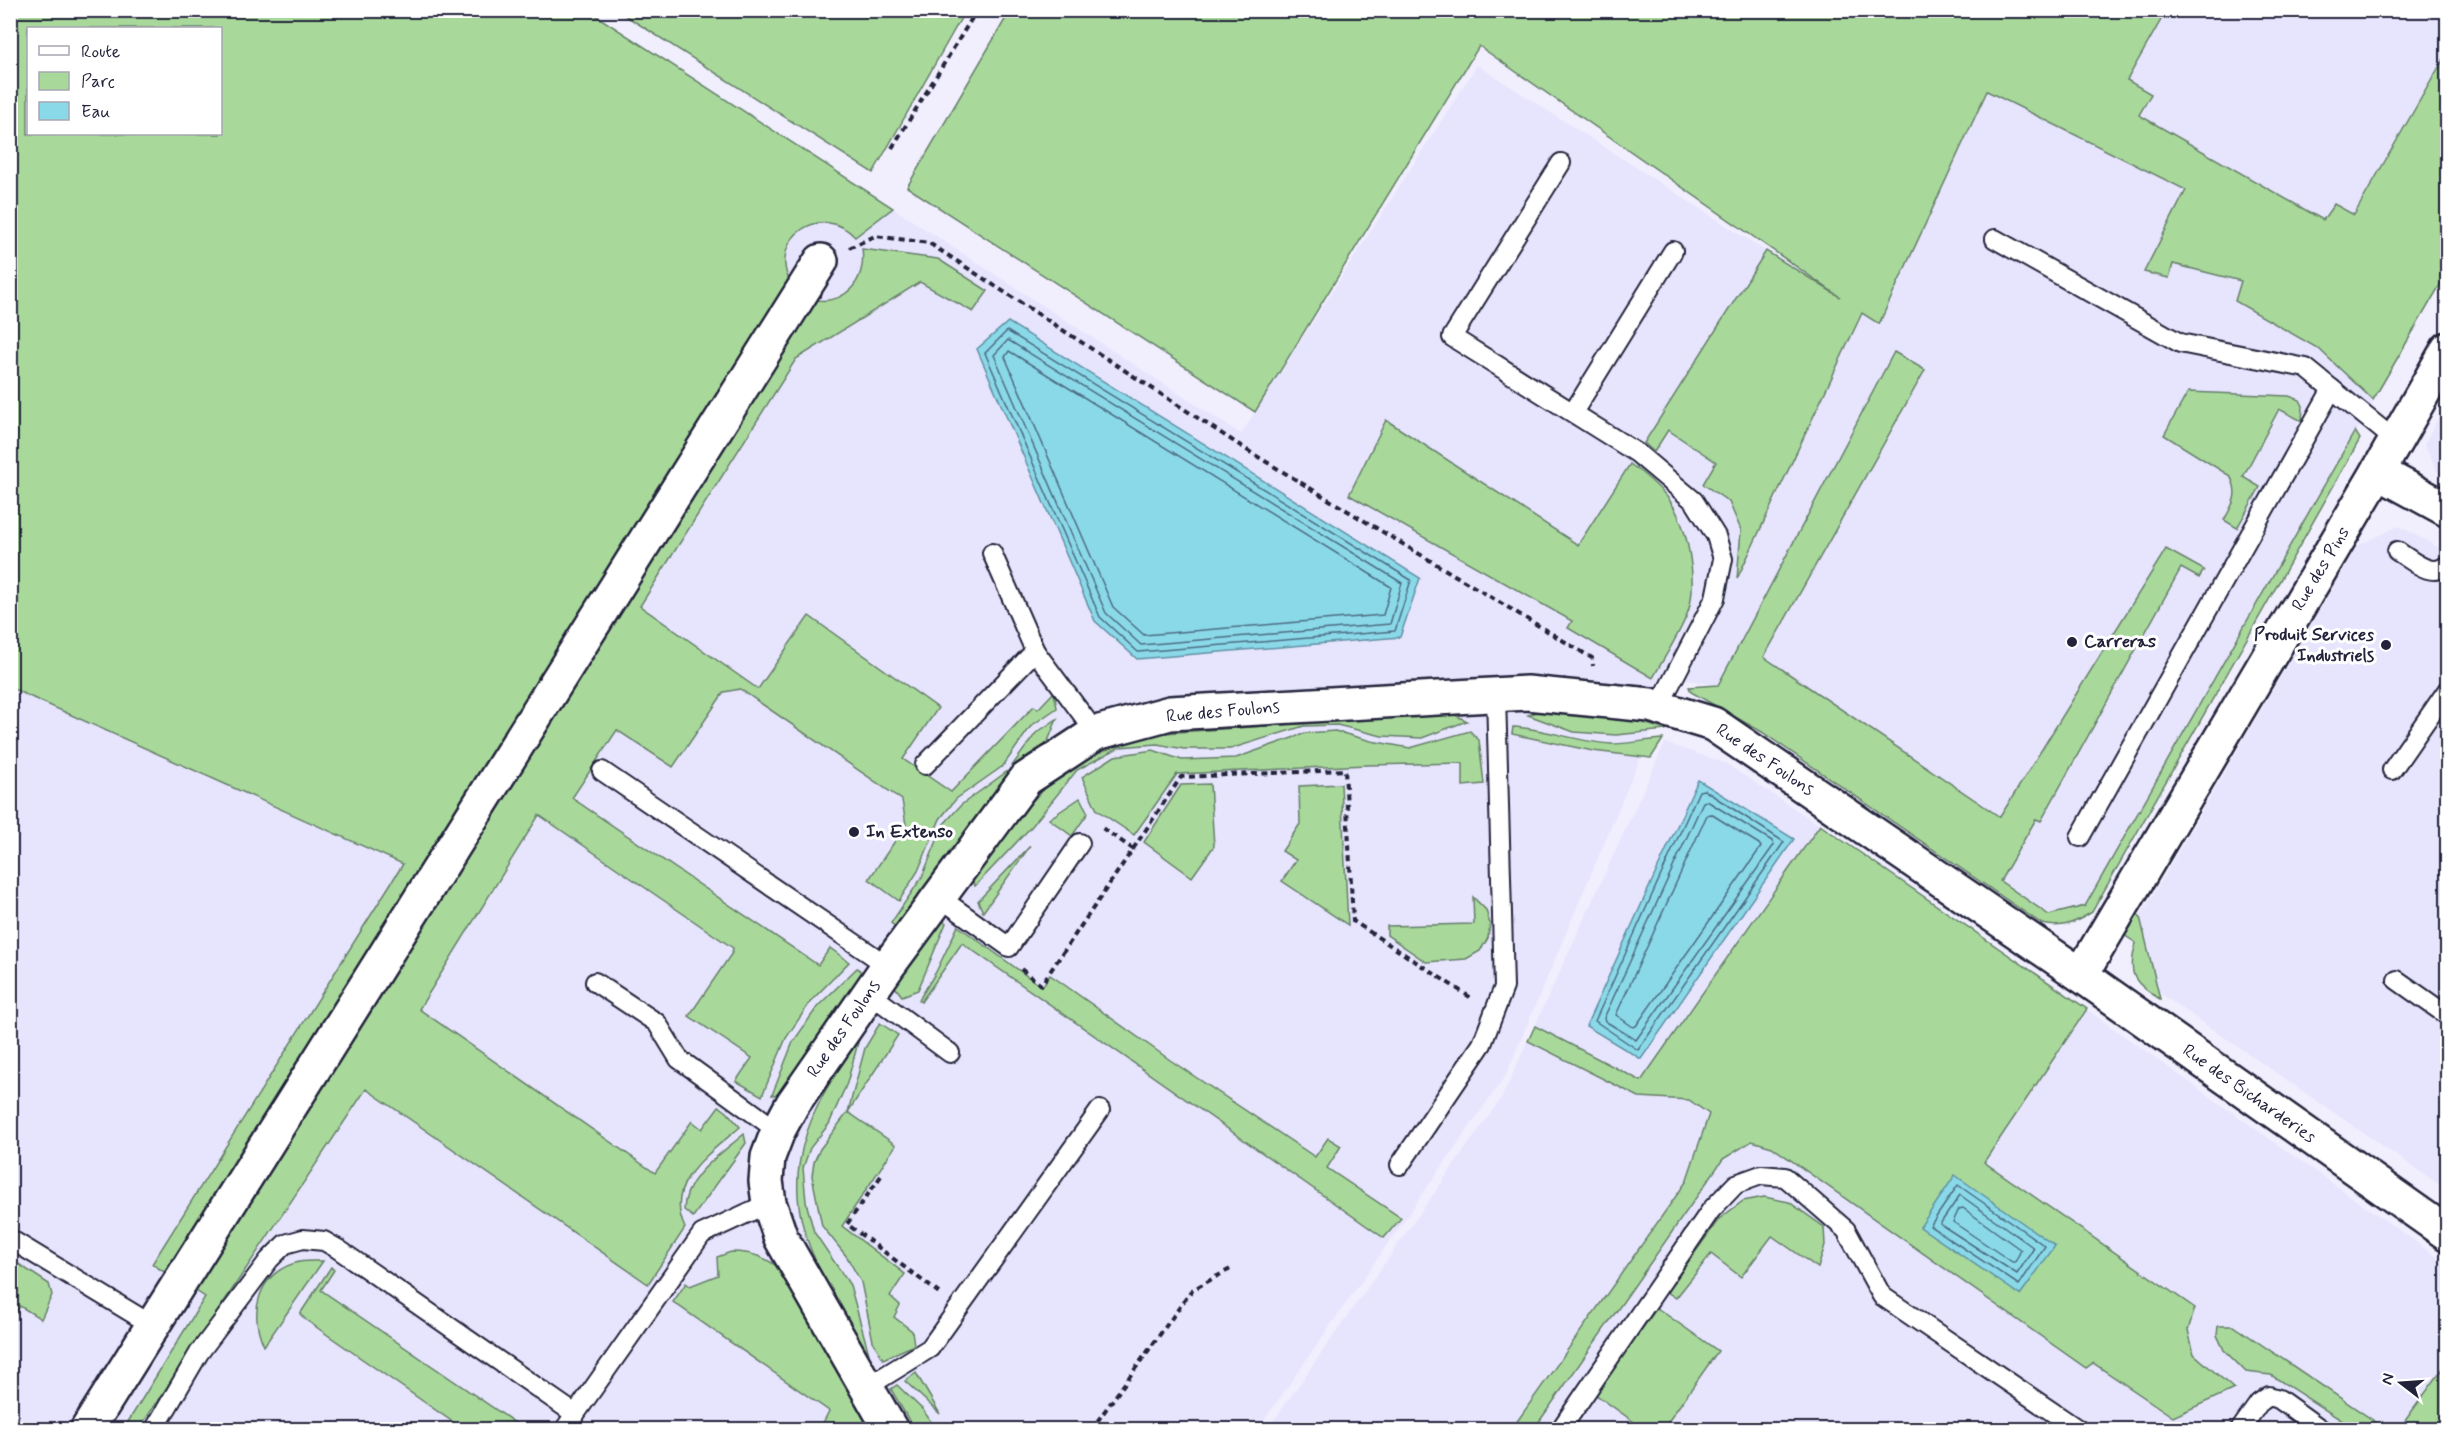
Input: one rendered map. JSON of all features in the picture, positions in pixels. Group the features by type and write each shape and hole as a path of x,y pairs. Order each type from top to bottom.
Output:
{"street":[{"path":"87,1430 821,261"},
{"name":"Rue des Pins","path":"2081,975 2378,472 2448,349"},
{"path":"2378,472 2448,510"},
{"name":"Rue des Foulons","path":"891,1430 781,1238 769,1203 766,1180 768,1157 778,1131 792,1105 888,966 1026,779 1096,733 1170,713 1527,693 1658,708 1713,724 2081,975"},
{"name":"Rue des Bicharderies","path":"2081,975 2448,1234"}],"lane":[{"path":"1561,163 1452,337 1574,411 1637,453 1694,501 1716,536 1723,559 1715,598 1658,708"},
{"path":"1995,240 2180,343 2306,368 2396,441"},
{"path":"1574,411 1673,250"},
{"path":"2080,837 2332,389"},
{"path":"2397,551 2427,570 2436,571 2448,564"},
{"path":"992,553 1035,651 1096,733"},
{"path":"925,765 1035,651"},
{"path":"2392,770 2448,689"},
{"path":"1400,1165 1482,1044 1504,987 1496,695"},
{"path":"602,771 888,966"},
{"path":"939,897 1009,947 1080,843"},
{"path":"2397,980 2448,1016"},
{"path":"595,982 657,1023 679,1059 778,1131"},
{"path":"869,993 950,1053"},
{"path":"867,1387 930,1348 1100,1110"},
{"path":"1560,1430 1710,1210 1736,1184 1761,1175 1785,1177 1846,1230 1882,1296 2079,1430"},
{"path":"564,1430 702,1234 769,1203"},
{"path":"10,1239 152,1325"},
{"path":"154,1430 199,1353 269,1260 285,1244 303,1239 324,1241 338,1249 575,1414"},
{"path":"2240,1430 2259,1403 2269,1396 2279,1399 2322,1430"}],"path":[{"path":"892,148 977,10"},
{"path":"821,261 874,236 930,243 1250,452 1592,658 1597,700"},
{"path":"1009,947 1003,956 1041,985 1181,777 1345,770 1353,921 1494,1013"},
{"path":"1347,804 1353,803"},
{"path":"1080,843 1095,823 1133,849"},
{"path":"1351,887 1358,887"},
{"path":"881,1176 847,1224 958,1308"},
{"path":"1091,1430 1192,1290 1234,1266"}],"shaded area":[{"path":"10,11 589,11 1241,434 1477,65 1879,324 2022,11 2447,11 2447,273 2085,906 2049,915 1718,685 1674,678 1506,1075 1258,1429 11,1429"},
{"path":"2447,402 2447,492 2424,444"},
{"path":"2399,526 2447,552 2447,1190 2158,992 2140,917 2357,546"},
{"path":"1665,743 1725,763 1906,882 2447,1264 2447,1429 1267,1430 1502,1097"}],"green space":[{"path":"13,11 589,11 893,208 855,237 842,227 828,223 814,224 802,230 792,239 786,251 785,266 790,282 172,1277 152,1264 403,864 11,688 10,14"},
{"path":"618,11 965,11 873,173"},
{"path":"1010,11 2166,11 2127,80 2151,94 2139,115 2323,220 2334,204 2354,215 2447,53 2447,273 2373,400 2319,349 2235,301 2241,281 2173,264 2169,278 2144,272 2186,190 1987,91 1879,324 1862,313 1737,579 1741,530 1729,502 1703,484 1716,462 1668,430 1654,452 1644,443 1766,251 1840,297 1479,46 1255,412 907,187"},
{"path":"862,249 938,259 988,291 973,312 920,282 796,359 640,606 758,689 809,616 938,708 903,759 951,792 1034,706 1038,709 1054,692 1057,708 1031,726 1003,766 956,799 940,819 918,871 899,901 869,879 906,825 902,800 740,689 724,692 673,767 617,730 572,798 818,965 830,948 849,962 811,1001 786,1038 762,1096 736,1081 752,1058 689,1016 732,953 733,948 539,815 419,1009 655,1173 692,1121 702,1129 719,1106 740,1127 703,1159 685,1183 680,1197 680,1212 685,1228 648,1284 366,1089 139,1429 123,1430 205,1297 193,1289 811,299 834,299 851,289 861,271"},
{"path":"1894,352 1925,370 1764,657 2000,817 2166,549 2204,570 2199,578 2181,568 2041,821 2036,819 2000,881 2049,915 2085,906 2355,431 2360,439 2092,912 2068,924 2056,926 2042,924 1762,732 1691,692 1689,687 1718,685"},
{"path":"2188,392 2289,396 2300,400 2303,406 2302,421 2279,409 2243,477 2260,487 2237,528 2224,520 2235,493 2230,476 2164,435"},
{"path":"1386,420 1578,545 1630,464 1655,484 1668,498 1681,523 1690,556 1692,589 1686,617 1653,678 1568,628 1572,621 1349,495"},
{"path":"1543,710 1631,719 1666,730 1616,735 1574,732 1528,715"},
{"path":"1451,713 1467,721 1422,738 1382,736 1337,725 1304,726 1230,749 1184,749 1157,744 1120,747 1077,770 1032,826 975,886 971,880 1009,828 1045,788 1089,758 1117,745 1151,734"},
{"path":"1057,719 1046,746 1017,767 996,791 896,927 891,923 922,877 944,824 961,805 1009,770 1036,733"},
{"path":"1513,727 1611,744 1663,739 1651,758 1593,751 1512,734"},
{"path":"1335,731 1410,748 1470,731 1479,740 1484,784 1463,786 1463,763 1177,774 1134,835 1097,810 1082,777 1115,756 1153,750 1182,760 1236,758 1306,733"},
{"path":"1210,784 1214,846 1192,877 1144,842 1181,785"},
{"path":"1341,784 1348,925 1282,881 1296,860 1282,851 1300,824 1299,786"},
{"path":"1080,798 1088,813 1072,836 1049,819"},
{"path":"1820,825 2087,1009 1984,1162 2195,1308 2188,1330 2194,1354 2234,1389 2173,1417 2093,1363 2086,1368 1772,1147 1752,1141 1723,1159 1534,1429 1511,1430 1686,1182 1709,1114 1689,1100 1639,1097 1528,1041 1535,1026 1641,1081"},
{"path":"1030,846 983,912 978,901"},
{"path":"1473,897 1486,910 1490,924 1488,938 1480,951 1466,959 1426,962 1387,935 1387,926 1474,924"},
{"path":"2136,914 2140,917 2160,999 2144,988 2134,977 2132,963 2136,943 2124,935"},
{"path":"942,920 946,923 918,990 902,996 895,987"},
{"path":"958,926 1042,987 1050,975 1170,1060 1315,1157 1328,1138 1341,1146 1327,1168 1401,1218 1384,1238 962,943 921,1002 919,1000 936,972"},
{"path":"857,968 864,974 780,1094 772,1095 793,1042 818,1006"},
{"path":"880,1023 898,1035 848,1112 865,1048"},
{"path":"859,1039 847,1083 829,1124 810,1148 803,1168 806,1202 814,1232 850,1285 869,1354 816,1262 805,1232 798,1201 799,1169 806,1135 822,1097"},
{"path":"848,1112 896,1145 842,1226 905,1274 890,1296 900,1305 894,1317 912,1331 914,1345 883,1359 873,1341 861,1282 847,1257 822,1226 812,1176 814,1162 820,1149"},
{"path":"744,1134 746,1143 693,1217 684,1210 690,1187 705,1167"},
{"path":"1764,1197 1789,1202 1824,1227 1825,1245 1818,1268 1772,1236 1741,1277 1711,1254 1676,1298 1667,1292 1719,1219 1743,1201"},
{"path":"731,1252 758,1256 783,1271 874,1429 820,1429 829,1411 673,1302 686,1283 690,1286 718,1275 717,1257"},
{"path":"11,1259 49,1284 52,1295 41,1319 20,1306 11,1322"},
{"path":"323,1261 264,1346 259,1333 257,1308 265,1286 272,1276 295,1263"},
{"path":"331,1267 334,1270 321,1290 524,1429 463,1429 306,1320 300,1314"},
{"path":"1657,1308 1718,1351 1663,1429 1644,1429 1595,1394"},
{"path":"2218,1326 2234,1326 2386,1429 2355,1429 2271,1375 2246,1372 2224,1350 2217,1335"},
{"path":"2447,1363 2447,1429 2399,1429"},
{"path":"916,1373 940,1414 905,1381"},
{"path":"897,1385 923,1410 936,1429 914,1429 891,1389"}],"water":[{"path":"1008,322 1420,578 1400,637 1137,659 1095,621 977,349"},
{"path":"1698,780 1794,839 1641,1059 1586,1026"},
{"path":"1955,1175 2055,1246 2020,1295 1920,1227"}],"place":[{"name":"Carreras","path":"2072,642"},
{"name":"Produit Services Industriels","path":"2386,645"},
{"name":"In Extenso","path":"854,832"}]}
